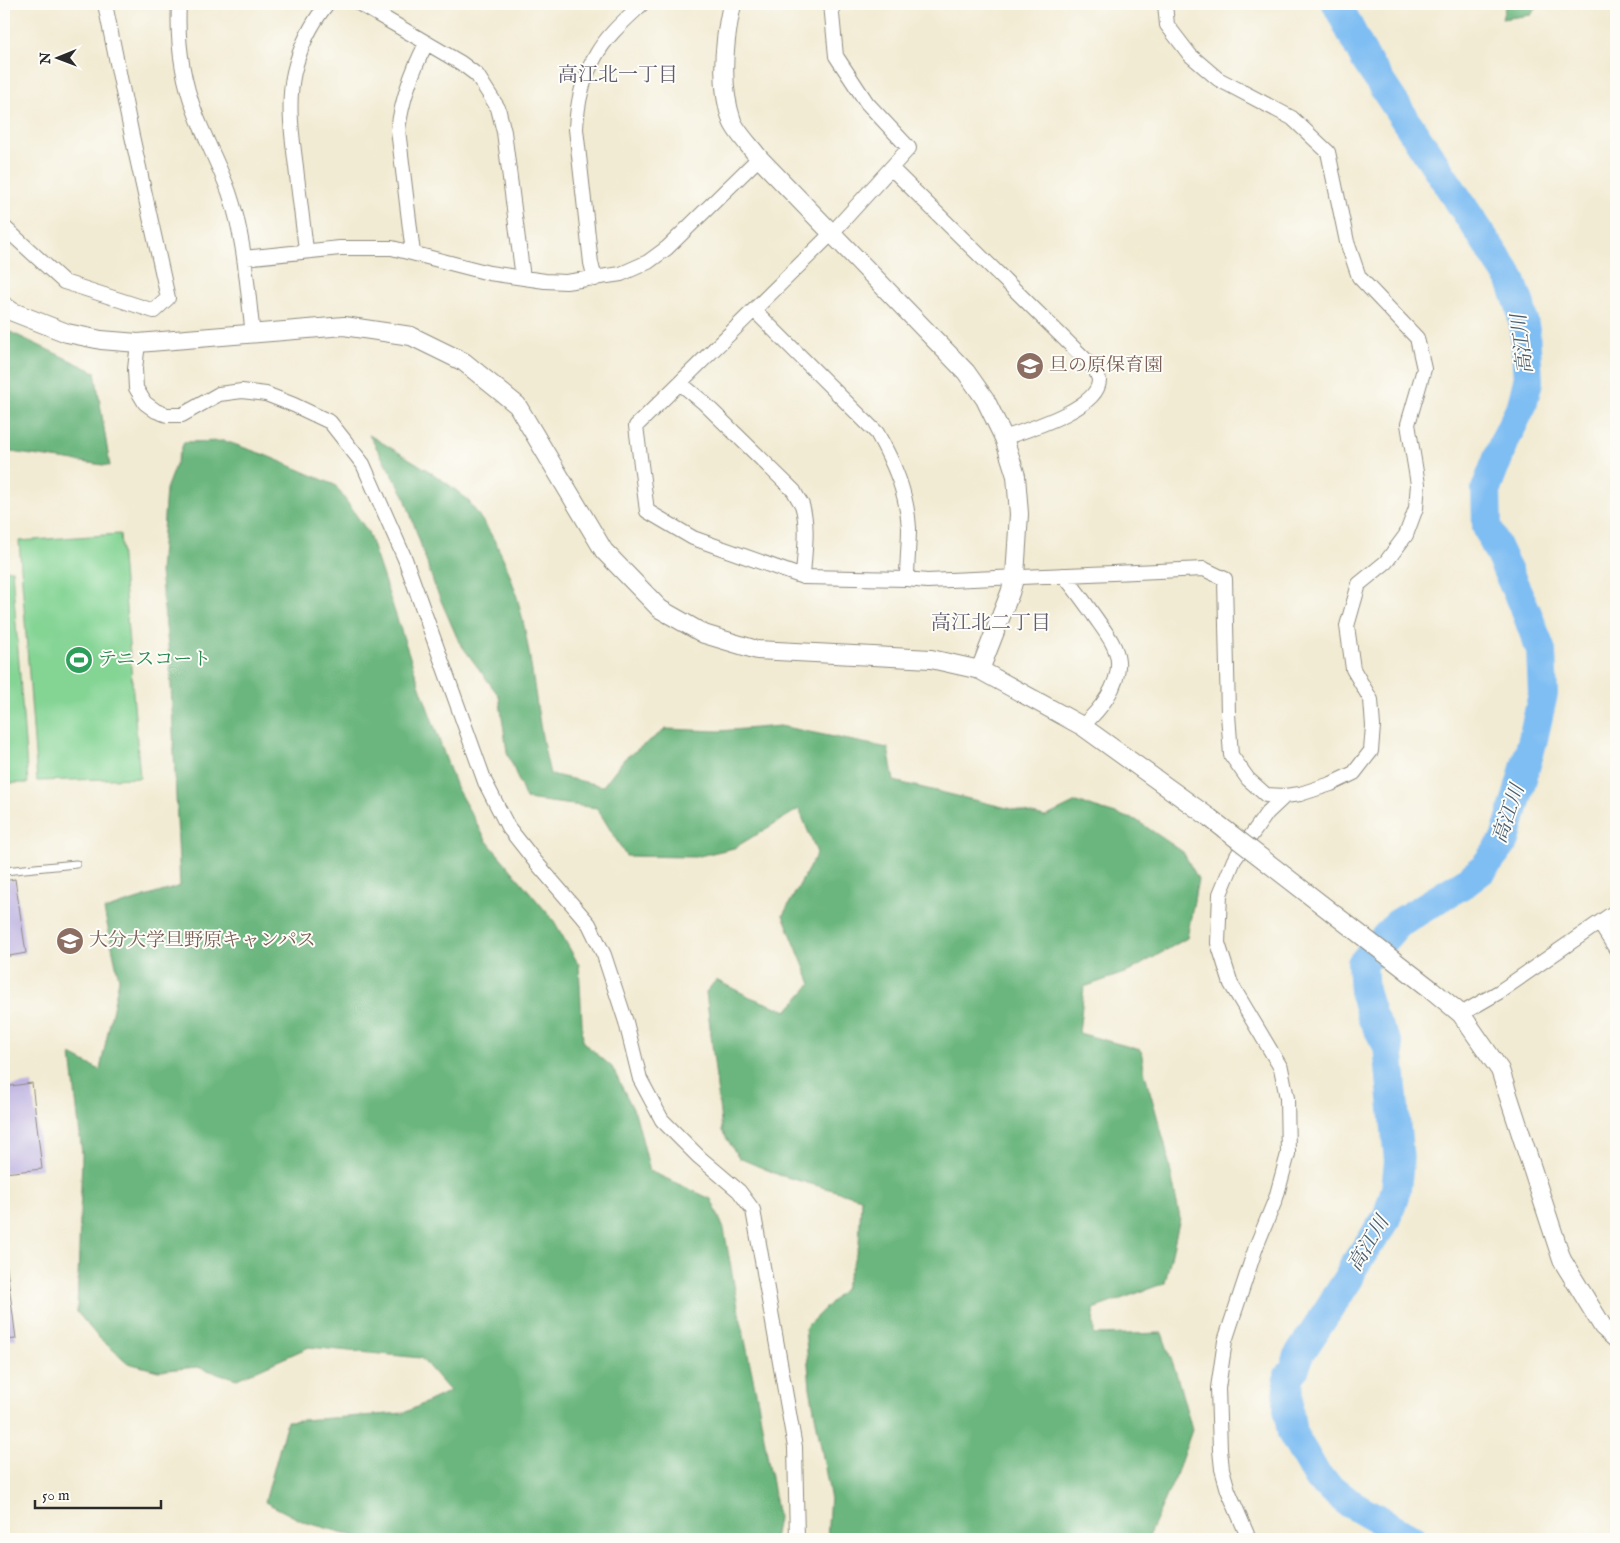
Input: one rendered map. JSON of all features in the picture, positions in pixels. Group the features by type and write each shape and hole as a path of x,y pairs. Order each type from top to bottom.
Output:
{"street":[{"path":"4,227 64,282 154,311 168,298 105,4"},
{"path":"179,4 178,22 187,88 229,192 244,258 253,334"},
{"path":"306,250 291,129 291,99 294,72 302,46 313,22 327,4"},
{"path":"360,4 426,44 461,62 477,75 498,108 504,132 523,278"},
{"path":"595,279 591,263 576,129 577,112 587,74 595,56 617,28 642,4"},
{"path":"732,4 726,33 725,89 733,123 759,158 831,234 915,317 966,372 985,399 1004,438 1016,476 1019,514 1015,576 980,670"},
{"path":"832,4 836,56 867,103 909,148 831,234 636,426 647,511 693,538 803,577 927,581 1204,569 1226,579 1228,714 1231,755 1248,779 1266,795 1284,796 1300,794 1331,784 1354,773 1371,751 1373,726 1371,700 1353,669 1346,626 1359,584 1386,562 1396,549 1406,535 1416,508 1418,484 1408,424 1424,369 1417,338 1359,276 1346,242 1328,152 1292,118 1218,79 1190,56 1167,25 1165,4"},
{"path":"412,253 398,130 406,91 426,44"},
{"path":"244,258 306,250 392,248 489,273 523,278 559,282 595,279 621,274 648,262 667,248 759,158"},
{"path":"891,168 1096,369 1099,380 1094,393 1085,402 1054,419 1004,438"},
{"path":"4,306 13,312 67,333 100,340 138,343 344,326 411,336 464,362 517,405 604,551 660,609 704,634 757,650 931,659 980,670 1082,726 1210,818 1461,1014 1500,1070 1562,1260 1603,1327 1616,1339"},
{"path":"754,310 877,433 890,456 900,480 907,507 909,529 907,579"},
{"path":"138,343 135,369 136,388 145,403 156,411 167,415 182,415 219,394 242,391 266,394 330,422 363,464 405,559 485,782 508,827 589,924 604,955 626,1022 640,1079 662,1120 699,1157 739,1191 753,1210 796,1447 797,1539"},
{"path":"680,383 703,402 794,491 802,505 804,523 803,577"},
{"path":"1063,575 1074,586 1107,635 1118,661 1116,680 1097,712 1082,726"},
{"path":"1249,1539 1228,1490 1222,1469 1218,1388 1225,1341 1256,1247 1276,1198 1288,1154 1287,1098 1281,1068 1232,984 1218,943 1220,894 1234,860 1267,813 1284,796"},
{"path":"1461,1014 1498,992 1600,924 1616,911"},
{"path":"1600,924 1616,949"}],"lane":[{"path":"4,871 76,864"}],"green space":[{"path":"1506,4 1540,4 1531,15 1502,19"},
{"path":"4,329 95,372 110,466 4,451"},
{"path":"369,435 429,471 465,497 497,545 510,576 520,608 550,774 603,786 624,759 666,729 719,731 780,726 888,748 894,781 1045,817 1076,802 1136,820 1183,852 1198,879 1187,938 1130,971 1084,987 1079,1033 1141,1050 1145,1074 1165,1144 1180,1218 1165,1283 1093,1309 1094,1335 1162,1333 1177,1376 1192,1430 1175,1478 1147,1539 827,1539 830,1495 810,1388 805,1328 844,1289 859,1245 861,1198 779,1175 739,1158 722,1131 706,992 716,980 750,997 787,1011 811,984 783,915 817,853 799,809 734,848 695,857 626,856 597,808 526,799 507,752 499,696 459,642 435,587 404,495"},
{"path":"225,441 265,455 335,485 368,532 456,787 486,840 554,921 579,965 583,1042 612,1067 636,1115 650,1171 711,1199 724,1229 758,1402 778,1518 774,1539 366,1539 304,1522 265,1502 287,1421 404,1413 450,1391 421,1358 309,1347 237,1379 197,1367 158,1371 128,1363 97,1336 77,1312 82,1154 71,1055 100,1070 119,979 104,910 180,886 170,663 160,572 166,489 184,442"},
{"name":"テニスコート","path":"120,534 140,778 37,781 19,541"},
{"path":"4,570 12,570 28,783 4,783"}],"building":[{"path":"15,879 26,953 4,957 4,881"},
{"path":"32,1083 42,1169 4,1173 4,1087"},
{"path":"4,1246 16,1339 4,1340"}],"waterway":[{"name":"高江川","path":"1337,4 1365,59 1510,278 1520,305 1525,331 1528,381 1522,405 1505,440 1486,489 1487,527 1526,611 1541,651 1543,694 1533,739 1505,840 1483,869 1466,882 1397,924 1362,964 1364,991 1372,1017 1388,1046 1399,1161 1396,1189 1387,1218 1353,1267 1349,1278 1300,1353 1294,1370 1289,1375 1288,1409 1292,1433 1318,1478 1348,1502 1412,1539"}],"place":[{"name":"旦の原保育園","path":"1030,366"},
{"name":"テニスコート","path":"79,660"},
{"name":"大分大学旦野原キャンパス","path":"70,941"}],"district":[{"name":"高江北一丁目","path":"618,75"},
{"name":"高江北二丁目","path":"991,623"}]}
